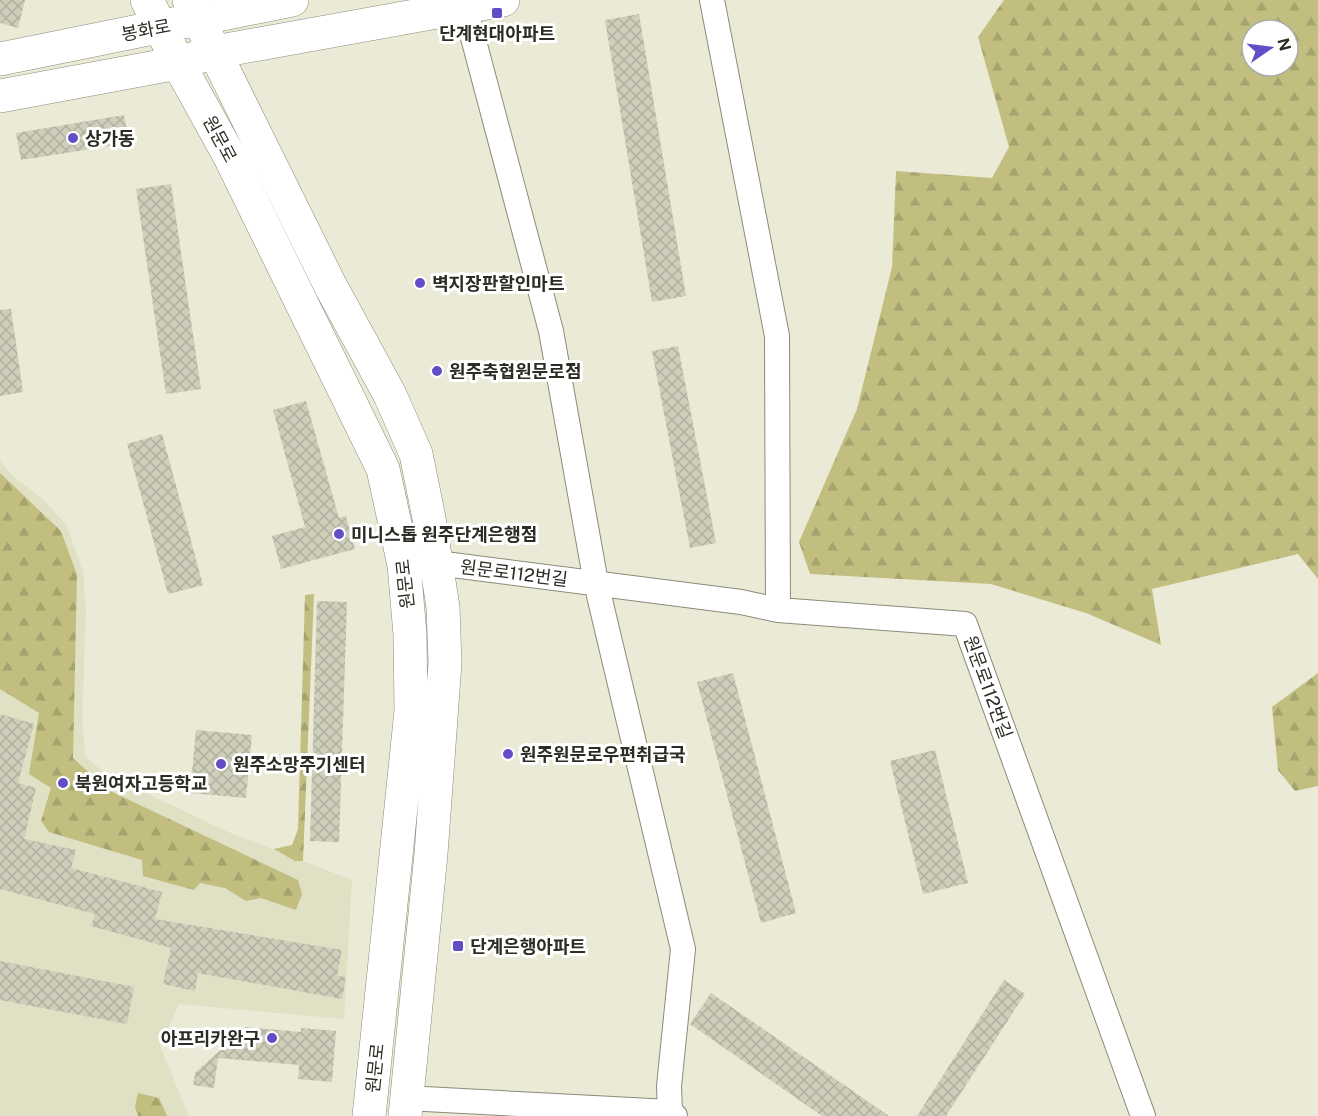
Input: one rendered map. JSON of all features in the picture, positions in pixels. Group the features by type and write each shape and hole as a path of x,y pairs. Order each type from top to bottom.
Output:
{"main road":[{"name":"봉화로","path":"0,59 154,14 292,0"},
{"path":"215,52 464,4 503,0"},
{"name":"원문로","path":"194,10 330,285 390,395 416,454 437,563 445,663 431,854 405,1107"},
{"name":"원문로","path":"154,14 178,63 229,154 383,469 404,565 410,634 411,711 371,1105"},
{"name":"봉화로","path":"0,96 178,63 215,52"},
{"path":"404,565 437,563"},
{"path":"371,1105 405,1107"}],"street":[{"path":"712,0 777,336 778,610"},
{"path":"405,1107 673,1114 669,1086 683,949 596,583 552,331 464,4"},
{"name":"원문로112번길","path":"437,563 741,602 778,610 965,624 1143,1116"}],"shaded area":[{"name":"북원여자고등학교","path":"0,461 13,476 46,502 67,526 83,572 86,610 82,723 86,757 106,774 228,832 352,880 344,1019 179,1004 160,1046 189,1116 0,1116"}],"green space":[{"path":"1004,0 1318,0 1318,579 1298,554 1152,589 1161,645 1086,613 991,584 810,574 799,542 857,409 892,267 896,171 992,178 1009,147 978,37"},
{"path":"0,473 61,531 77,575 73,758 108,790 298,880 302,894 296,910 261,898 246,901 225,888 200,883 194,890 143,876 142,860 49,832 41,821 51,788 29,774 39,713 0,689"},
{"path":"314,594 303,861 295,861 274,849 292,845 298,829 305,595"},
{"path":"1318,673 1318,786 1295,791 1278,770 1272,707"},
{"path":"138,1093 159,1098 167,1116 138,1116 135,1107"}],"building":[{"path":"0,0 25,0 18,28 0,23"},
{"path":"639,14 686,296 652,302 605,20"},
{"name":"상가동","path":"124,115 129,143 21,160 16,133"},
{"path":"171,184 201,389 166,394 136,189"},
{"path":"11,309 23,392 0,396 0,310"},
{"path":"678,346 716,543 690,548 652,351"},
{"path":"306,401 339,518 346,516 355,549 281,569 272,536 305,527 273,410"},
{"path":"162,434 203,585 168,594 127,444"},
{"path":"317,601 347,602 339,842 310,841"},
{"path":"733,673 796,913 761,923 697,682"},
{"path":"0,714 34,724 18,783 36,788 24,839 76,850 71,868 162,892 155,919 342,950 337,976 346,977 342,999 198,973 195,991 163,984 171,948 91,926 95,914 0,889"},
{"name":"원주소망주기센터","path":"196,730 252,735 246,798 190,793"},
{"path":"935,750 968,883 923,894 890,761"},
{"path":"0,961 134,987 127,1024 0,1000"},
{"path":"1004,980 1025,994 946,1116 917,1116"},
{"path":"711,993 889,1116 822,1116 690,1024"},
{"path":"246,1027 301,1032 301,1028 336,1031 332,1082 298,1079 299,1065 218,1058 214,1088 193,1085 195,1073"}],"place":[{"name":"단계현대아파트","path":"497,13"},
{"name":"상가동","path":"73,138"},
{"name":"벽지장판할인마트","path":"420,283"},
{"name":"원주축협원문로점","path":"437,371"},
{"name":"미니스톱 원주단계은행점","path":"339,534"},
{"name":"원주원문로우편취급국","path":"508,754"},
{"name":"원주소망주기센터","path":"221,764"},
{"name":"북원여자고등학교","path":"63,783"},
{"name":"단계은행아파트","path":"458,946"},
{"name":"아프리카완구","path":"272,1038"}]}
